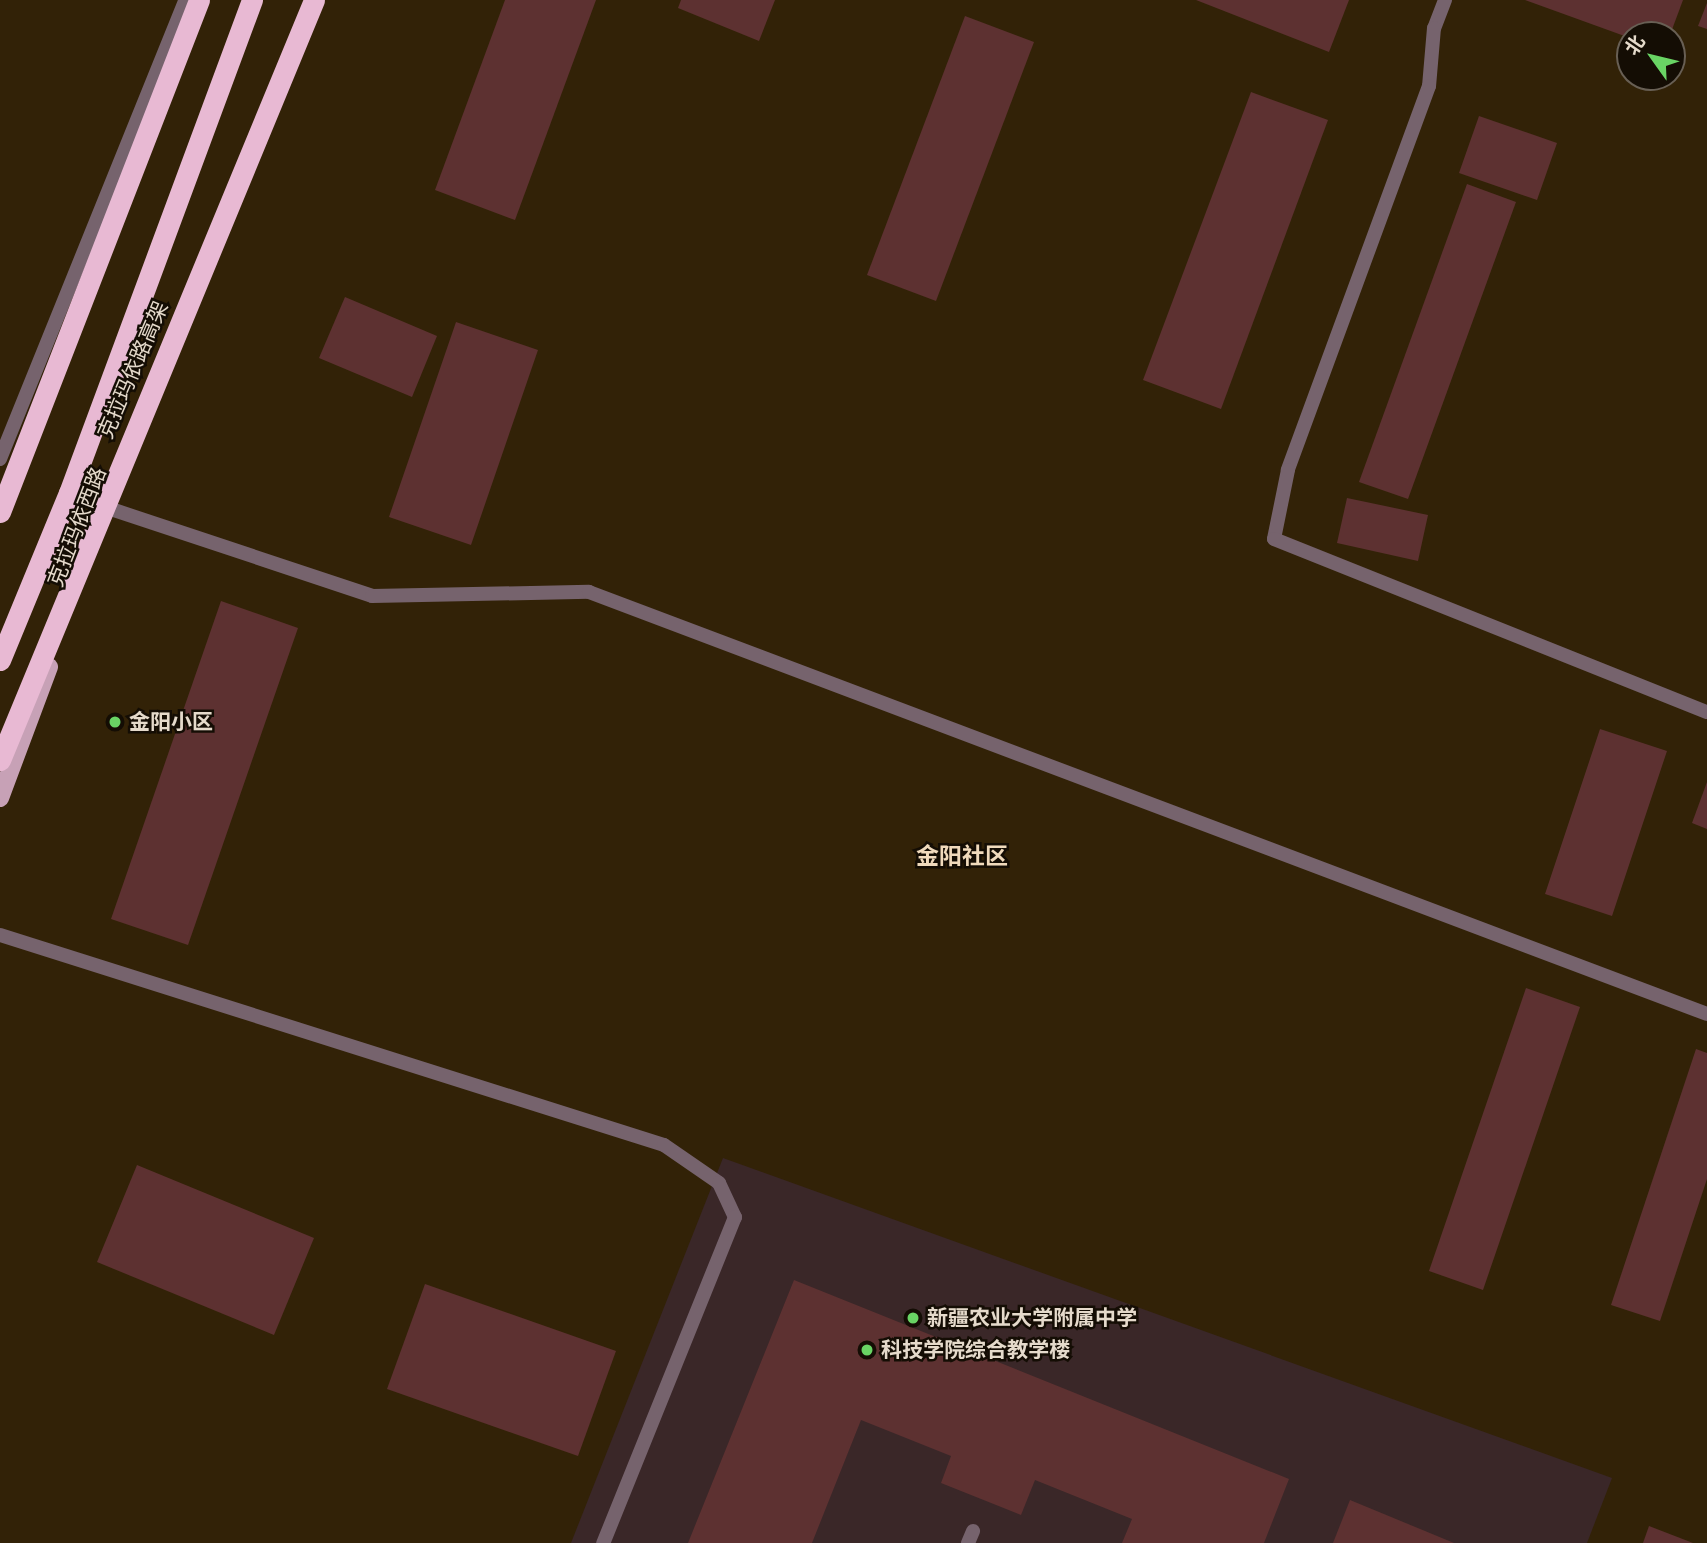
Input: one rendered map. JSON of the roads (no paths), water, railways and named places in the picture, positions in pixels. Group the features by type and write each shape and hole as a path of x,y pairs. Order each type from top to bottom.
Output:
{"highway":[{"path":"0,512 199,0"},
{"name":"克拉玛依路高架","path":"0,660 69,493 253,0"},
{"name":"克拉玛依路高架","path":"0,760 314,0"}],"main road":[{"name":"克拉玛依西路","path":"0,654 253,0"},
{"name":"克拉玛依西路","path":"0,798 108,508 308,0"}],"street":[{"path":"0,459 185,0"},
{"path":"1445,0 1434,28 1429,86 1287,470 1274,539 1707,712"},
{"path":"108,508 372,596 589,592 1707,1014"},
{"path":"0,935 664,1145 719,1184 735,1217 603,1543"}],"place":[{"name":"金阳小区","path":"115,722"},
{"name":"新疆农业大学附属中学","path":"913,1318"},
{"name":"科技学院综合教学楼","path":"867,1350"}],"district":[{"name":"金阳社区","path":"962,856"}]}
